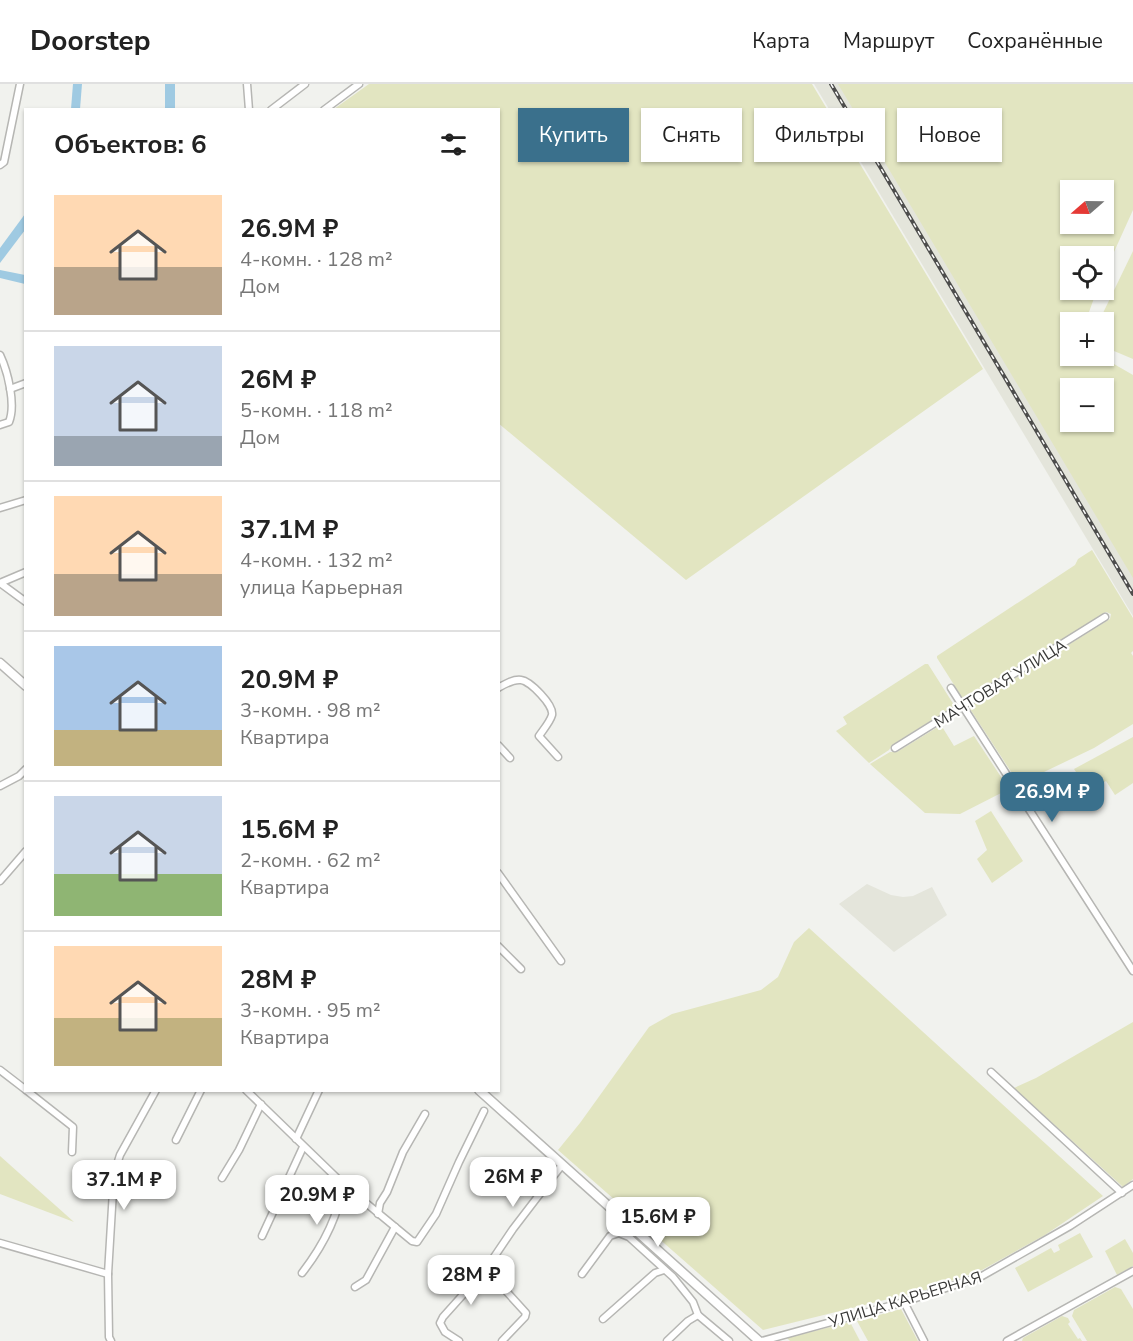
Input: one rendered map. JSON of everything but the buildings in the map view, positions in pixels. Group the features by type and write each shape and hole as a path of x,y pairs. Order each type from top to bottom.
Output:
{"main road":[{"path":"0,663 24,684"},
{"path":"481,1092 760,1341"}],"street":[{"path":"0,165 4,162 20,84"},
{"path":"247,84 249,108"},
{"path":"274,108 305,84"},
{"path":"327,108 359,84"},
{"path":"0,355 10,388 11,416 9,422 0,425"},
{"path":"10,388 24,384"},
{"path":"0,508 24,501"},
{"path":"0,583 24,573"},
{"path":"0,583 24,601"},
{"name":"МАЧТОВАЯ УЛИЦА","path":"895,748 1105,617"},
{"path":"500,687 516,680 525,680 535,688 551,708 552,716 539,736 558,757"},
{"path":"951,688 1133,971"},
{"path":"500,747 510,758"},
{"path":"0,786 24,771"},
{"path":"19,776 24,780"},
{"path":"0,880 24,853"},
{"path":"500,876 561,961"},
{"path":"500,948 521,969"},
{"path":"0,1070 24,1088"},
{"path":"991,1072 1122,1193"},
{"path":"29,1092 73,1127 72,1152"},
{"path":"111,1341 109,1337 108,1274 114,1174 120,1155 155,1092"},
{"path":"176,1140 200,1092"},
{"path":"296,1139 318,1092"},
{"path":"255,1094 261,1104 303,1147 343,1184 412,1241 417,1242 436,1214 484,1111"},
{"path":"222,1178 239,1150 261,1104"},
{"path":"378,1214 380,1203 425,1114"},
{"path":"262,1236 303,1147"},
{"path":"459,1341 446,1332 440,1323 443,1317 486,1269 513,1228 562,1165"},
{"path":"302,1273 321,1248 340,1206 343,1184"},
{"name":"УЛИЦА КАРЬЕРНАЯ","path":"760,1341 904,1302 982,1276 1070,1226 1133,1185"},
{"path":"355,1287 366,1280 395,1227"},
{"path":"582,1274 610,1236 619,1233 629,1237 684,1288 698,1315 729,1341"},
{"path":"0,1243 108,1274"},
{"path":"486,1269 526,1313 525,1317 502,1341"},
{"path":"603,1319 655,1273 664,1270"},
{"path":"1007,1341 1133,1271"},
{"path":"904,1302 924,1341"},
{"path":"667,1341 688,1321 698,1315"}],"shaded area":[{"path":"814,84 839,84 853,108 828,108"},
{"path":"885,161 1133,575 1133,616 861,162"},
{"path":"867,884 891,895 903,897 913,896 932,887 947,915 894,952 839,904"}],"green space":[{"path":"369,84 812,84 826,108 754,108 754,162 859,162 983,369 686,580 500,425 500,108 335,108"},
{"path":"838,84 1133,84 1133,210 1114,252 1114,246 1060,246 1060,300 1093,300 1089,312 1060,312 1060,366 1114,366 1114,364 1133,375 1133,578 885,162 885,108 852,108"},
{"path":"1133,251 1133,359 1114,351 1114,312 1103,312 1109,300 1114,300 1114,290"},
{"path":"1092,550 1133,618 1133,651 1131,653 1133,656 1133,724 1094,748 1019,784 970,706 1110,619 1111,614 1106,612 966,699 963,699 937,656 1075,565 1078,559"},
{"path":"928,664 954,705 953,707 892,745 889,750 869,763 836,731 847,724 843,717"},
{"path":"941,725 954,746 974,736 1009,789 960,814 925,813 870,764 890,752 897,752"},
{"path":"1133,737 1133,783 1115,795 1106,781 1089,791 1074,769"},
{"path":"991,811 1023,861 992,883 977,859 987,850 975,821"},
{"path":"809,928 1103,1196 1045,1235 982,1270 929,1289 763,1330 558,1150 649,1027 672,1014 761,990 778,977 794,942"},
{"path":"1133,1022 1133,1179 1123,1187 1014,1088 1036,1078"},
{"path":"0,1156 74,1222 0,1194"},
{"path":"1080,1233 1093,1257 1028,1292 1015,1268 1051,1248 1054,1253 1060,1250 1058,1245"},
{"path":"1125,1239 1133,1253 1133,1266 1117,1275 1105,1251"},
{"path":"1115,1287 1121,1289 1133,1309 1133,1341 1087,1341 1072,1316 1074,1310"},
{"path":"901,1309 918,1341 868,1341 857,1321"},
{"path":"1062,1316 1068,1318 1070,1322 1068,1324 1078,1339 1082,1341 1022,1341 1023,1338"},
{"path":"850,1322 860,1341 790,1341 787,1338"}],"water":[{"path":"73,84 82,84 80,108 71,108"},
{"path":"165,84 175,84 175,108 165,108"},
{"path":"24,215 24,231 0,263 0,248"},
{"path":"0,270 24,275 24,284 0,278"}],"railway":[{"path":"831,84 1133,594"}]}
